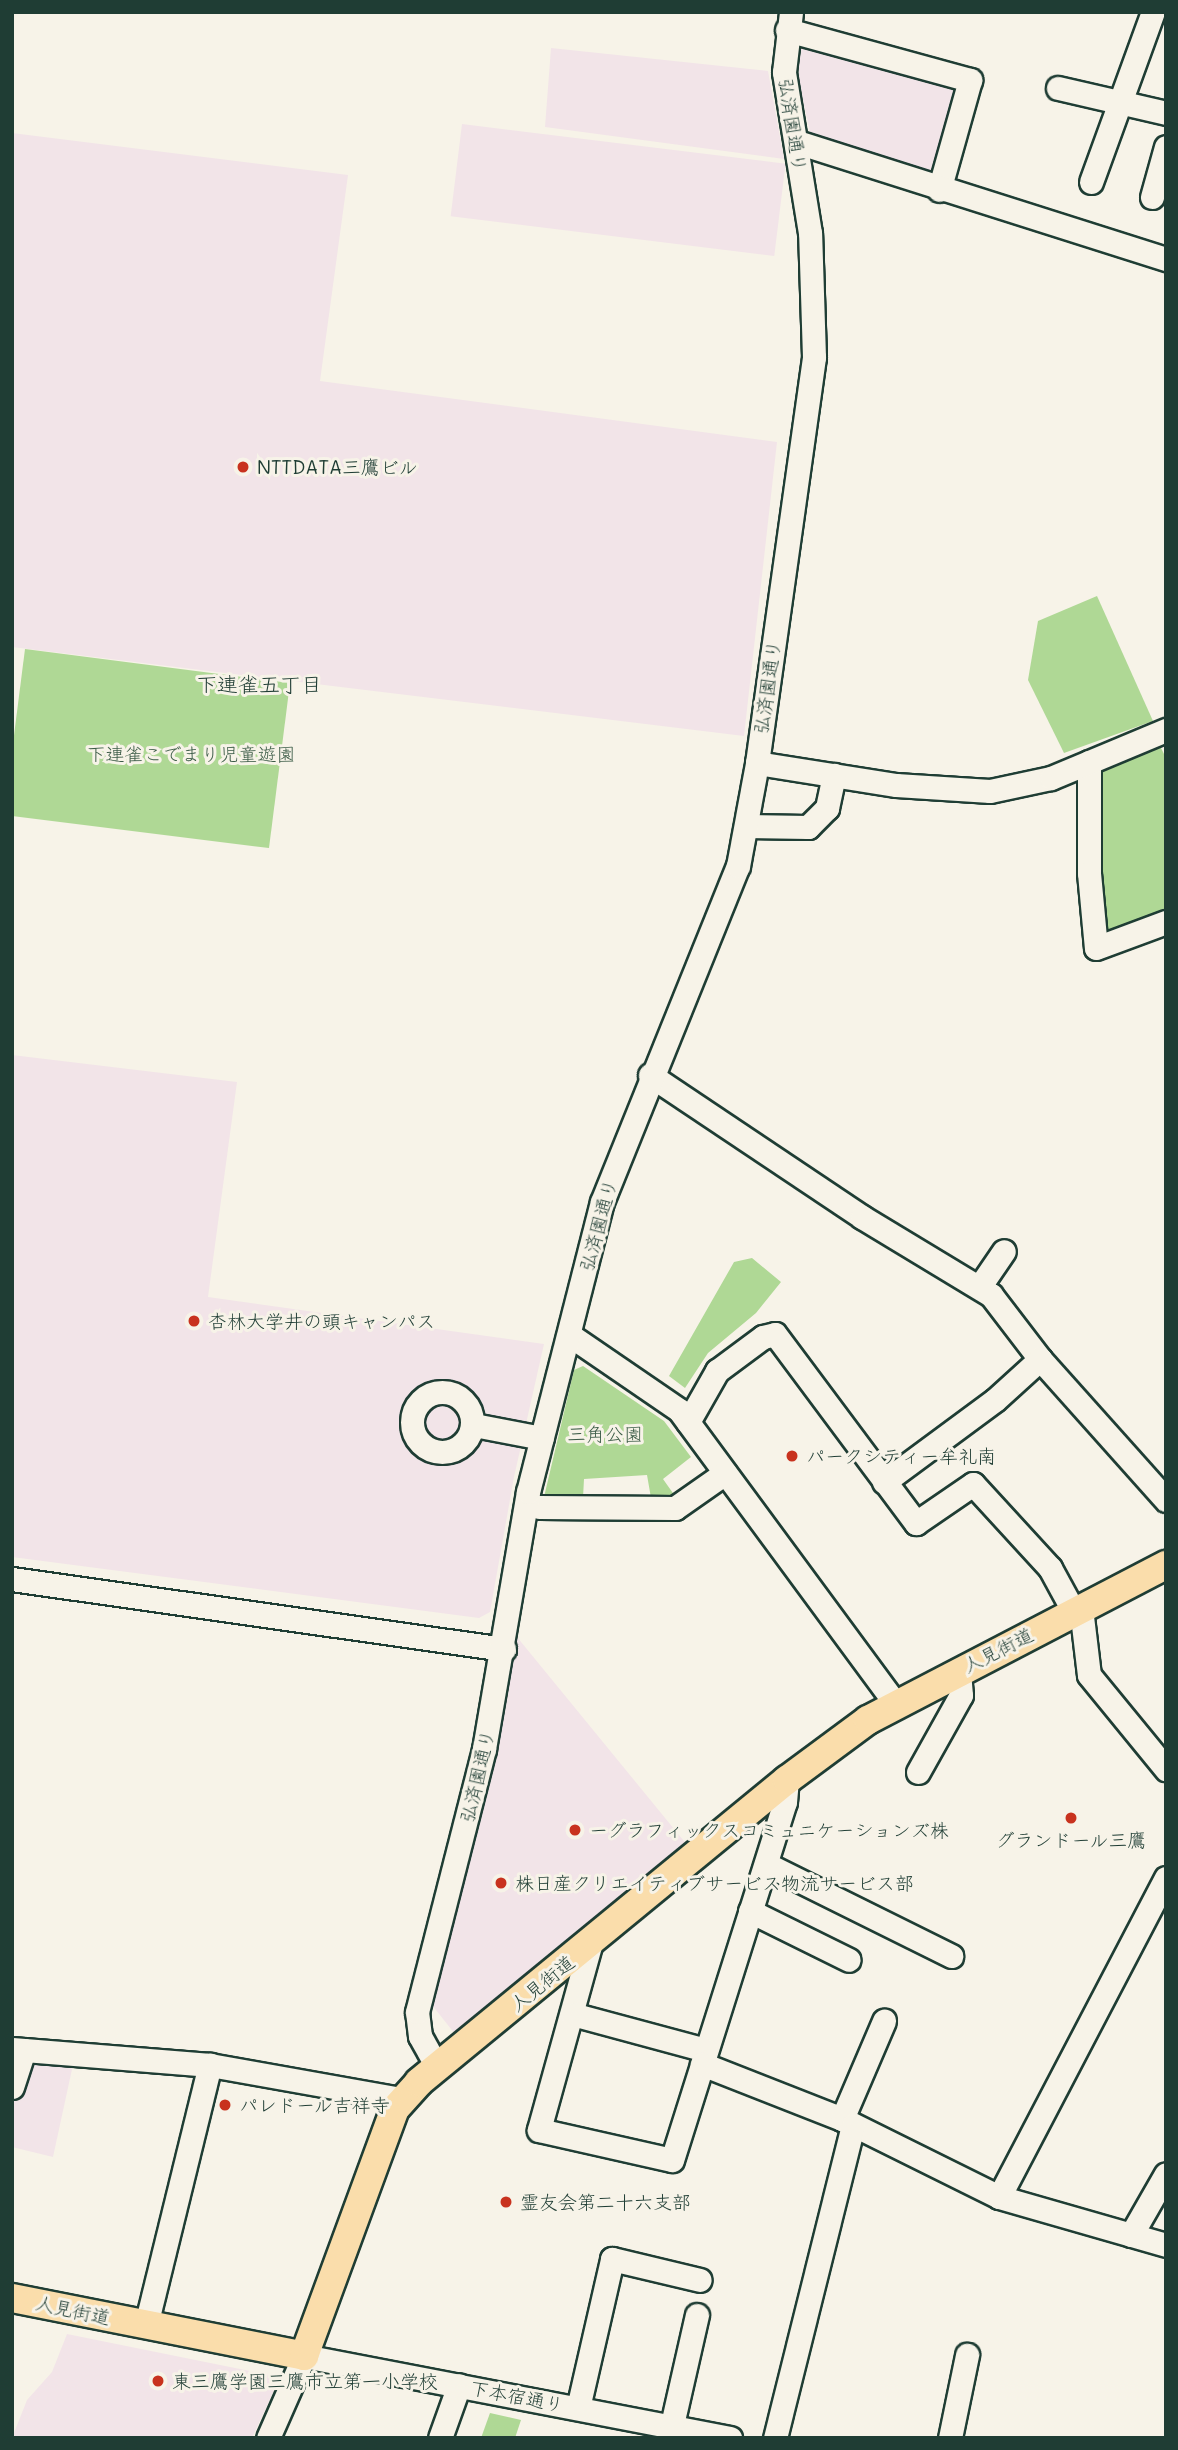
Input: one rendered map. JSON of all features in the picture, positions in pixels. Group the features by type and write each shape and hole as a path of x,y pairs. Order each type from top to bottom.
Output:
{"main road":[{"name":"人見街道","path":"12,2298 304,2356 401,2099 436,2066 787,1780 895,1703 1166,1565"}],"street":[{"path":"1091,182 1153,12"},
{"path":"789,21 970,80 939,190"},
{"name":"弘済園通り","path":"436,2066 421,2036 416,2012 466,1827 504,1649 528,1492 571,1336 602,1202 650,1075 729,890 746,826 757,763 814,356 810,233 784,72 789,21"},
{"path":"1058,88 1166,113"},
{"path":"797,142 939,190 1166,259"},
{"path":"1152,197 1166,147"},
{"path":"757,763 961,792 990,791 1051,778 1166,730"},
{"path":"1089,762 1089,873 1096,948 1166,922"},
{"path":"746,826 808,827 827,808 834,775"},
{"path":"650,1075 862,1217 980,1286 1040,1359 1166,1500"},
{"path":"980,1286 1004,1251"},
{"path":"688,1422 718,1371 764,1337 775,1334 916,1523 974,1484 1049,1568 1078,1610 1089,1675 1166,1769"},
{"path":"571,1336 679,1410 895,1703"},
{"path":"884,1482 995,1400 1040,1359"},
{"path":"474,1425 542,1438"},
{"path":"539,1507 675,1508 725,1473"},
{"path":"12,1579 504,1649"},
{"path":"918,1772 961,1695 959,1671"},
{"path":"591,1942 538,2130 673,2160 785,1802 787,1780"},
{"path":"766,1864 951,1956"},
{"path":"999,2197 1166,1878"},
{"path":"750,1911 849,1960"},
{"path":"572,2014 704,2057 999,2197 1166,2245"},
{"path":"775,2438 847,2123 884,2021"},
{"path":"12,2087 18,2049 210,2065 401,2099"},
{"path":"146,2325 210,2065"},
{"path":"1131,2235 1166,2174"},
{"path":"579,2401 612,2259 700,2280"},
{"path":"670,2432 697,2315"},
{"path":"268,2438 304,2356"},
{"name":"下本宿通り","path":"304,2356 460,2385 579,2401 670,2432 730,2438"},
{"path":"950,2438 967,2356"},
{"path":"440,2438 460,2385"}],"shaded area":[{"path":"804,40 953,82 960,92 937,169 928,174 811,136 797,74 799,45"},
{"path":"551,48 768,71 784,159 545,127"},
{"path":"462,124 786,164 774,256 451,216"},
{"path":"12,133 348,175 320,381 777,442 744,736 12,647"},
{"name":"杏林大学井の頭キャンパス","path":"12,1055 237,1082 208,1297 544,1344 514,1477 490,1612 479,1618 12,1557"},
{"path":"517,1637 688,1846 459,2039 428,2000 467,1864"},
{"path":"12,2056 74,2060 53,2157 12,2147"},
{"name":"東三鷹学園三鷹市立第一小学校","path":"67,2334 269,2375 276,2386 252,2438 12,2438 27,2400 52,2372"}],"green space":[{"path":"1097,596 1153,721 1064,753 1028,680 1038,621"},
{"name":"下連雀こでまり児童遊園","path":"25,649 290,683 269,848 12,816 12,751"},
{"path":"1158,742 1166,758 1166,916 1100,940 1096,769"},
{"path":"752,1258 781,1282 756,1313 708,1353 685,1388 669,1376 734,1262"},
{"name":"三角公園","path":"583,1366 664,1421 691,1457 663,1479 675,1496 671,1499 651,1498 647,1475 584,1479 583,1498 544,1497 574,1370"},
{"path":"490,2413 521,2420 515,2438 481,2438"}],"place":[{"name":"NTTDATA三鷹ビル","path":"243,467"},
{"name":"杏林大学井の頭キャンパス","path":"194,1321"},
{"name":"パークシティー牟礼南","path":"792,1456"},
{"name":"グランドール三鷹","path":"1071,1818"},
{"name":"ーグラフィックスコミュニケーションズ株","path":"575,1830"},
{"name":"株日産クリエイティブサービス物流サービス部","path":"501,1883"},
{"name":"パレドール吉祥寺","path":"225,2105"},
{"name":"霊友会第二十六支部","path":"506,2202"},
{"name":"東三鷹学園三鷹市立第一小学校","path":"158,2381"}],"district":[{"name":"下連雀五丁目","path":"259,684"}]}
